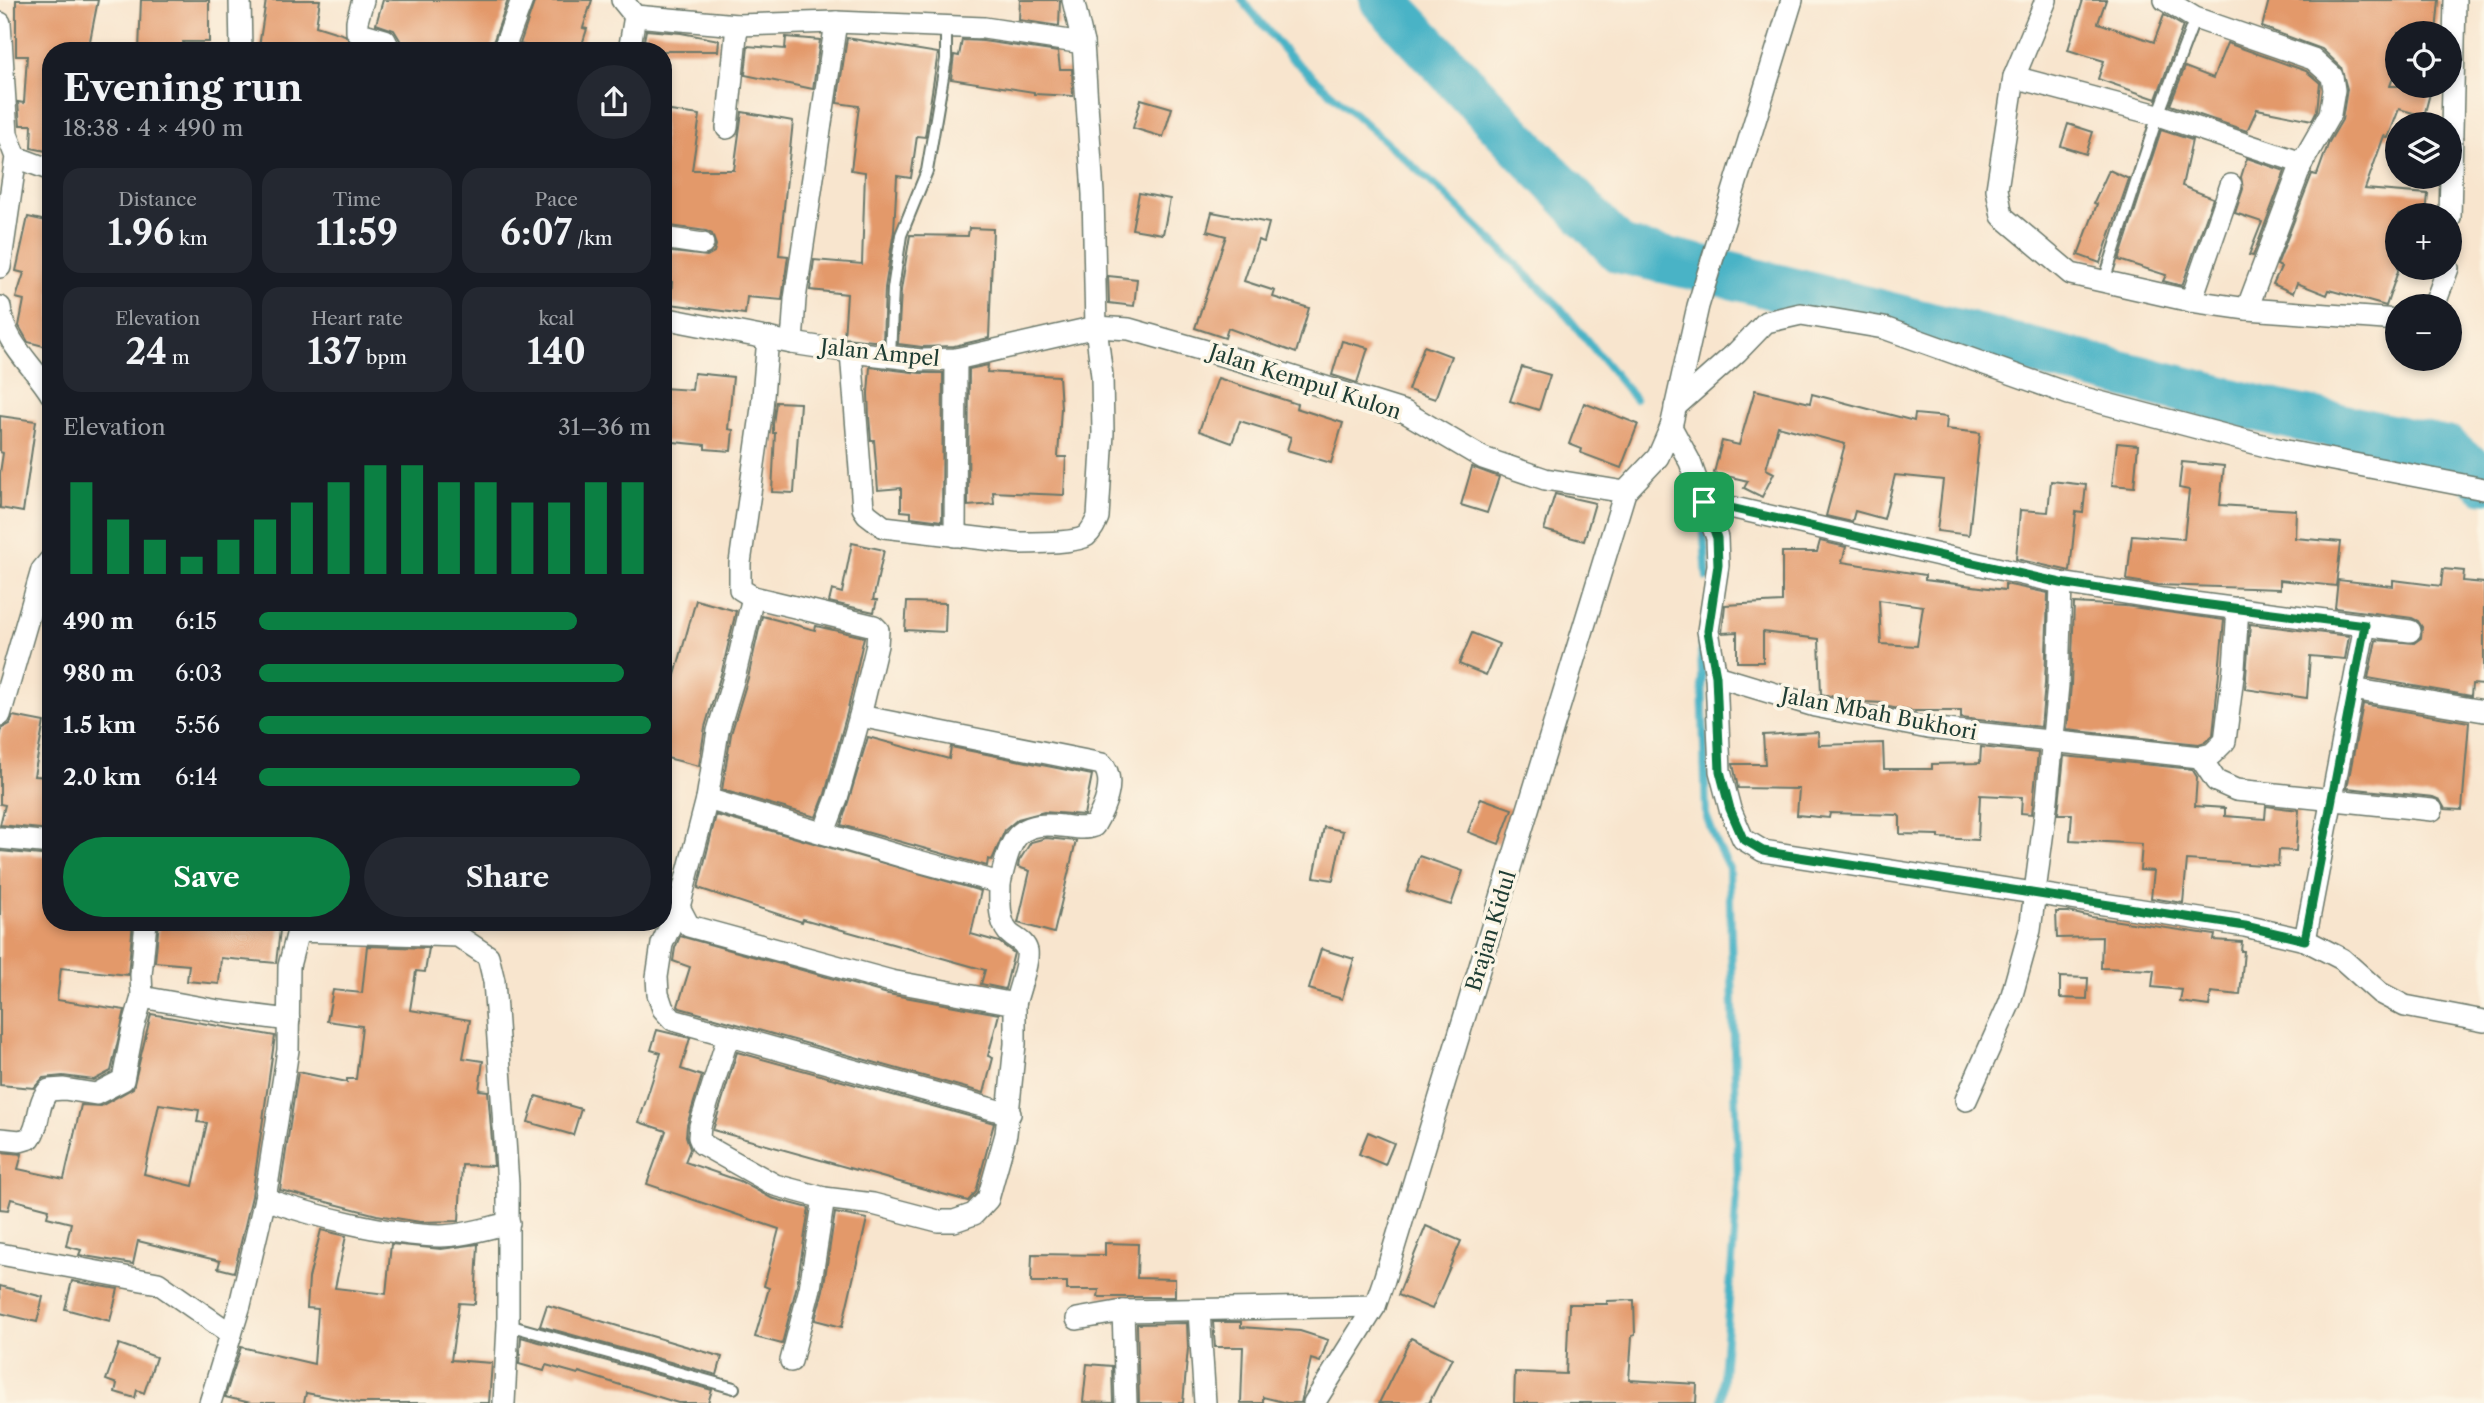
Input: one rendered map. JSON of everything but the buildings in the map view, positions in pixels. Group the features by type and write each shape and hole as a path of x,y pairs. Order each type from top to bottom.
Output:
{"street":[{"path":"240,0 241,42"},
{"path":"363,0 357,32 386,42"},
{"path":"506,42 522,0"},
{"path":"851,352 863,508 884,527 1041,544 1084,537 1093,528 1098,517 1103,433 1102,376 1096,327 1093,194 1083,43 1073,0"},
{"path":"1792,0 1698,306 1673,417 1717,538 1718,565 1708,631 1716,676 1720,771 1730,809 1743,839 1763,851 1774,853 2245,926 2305,940 2342,958 2380,993 2405,1006 2484,1021"},
{"path":"2046,0 2014,77 1997,189 2002,216 2071,274 2191,301 2247,309 2385,319"},
{"path":"2165,0 2195,18 2313,59 2332,76 2334,90 2330,114 2302,163 2247,309"},
{"path":"2450,203 2455,0"},
{"path":"629,42 629,8 737,25 836,22 984,28 1083,43"},
{"path":"792,343 795,299 836,22"},
{"path":"0,23 7,134 16,158 0,267"},
{"path":"727,128 737,25"},
{"path":"2014,77 2158,116 2302,163"},
{"path":"16,158 42,167"},
{"path":"2191,301 2231,185"},
{"path":"672,239 703,244"},
{"path":"0,307 1,317 21,356 42,380"},
{"path":"1673,417 1766,322 1801,314 1884,328 2069,394 2281,450 2484,489"},
{"name":"Jalan Ampel","path":"672,320 792,343 921,360 956,359 1096,327"},
{"name":"Jalan Kempul Kulon","path":"1096,327 1129,330 1245,362 1405,412 1483,458 1545,479 1625,492"},
{"path":"768,338 762,408 740,563 740,589 753,597 869,624 878,630 860,716 837,798 824,832"},
{"path":"955,536 956,359"},
{"name":"Brajan Kidul","path":"1314,1403 1375,1306 1625,492 1658,457 1673,417"},
{"path":"1704,502 2061,583 2410,631"},
{"path":"0,715 42,570"},
{"path":"1966,1100 2010,1002 2030,930 2047,800 2059,664 2061,583"},
{"path":"672,923 680,907 707,799 718,731 753,597"},
{"path":"2238,608 2225,741 2212,754 2200,757 2216,781 2236,790 2432,810"},
{"path":"2305,940 2365,625"},
{"name":"Jalan Mbah Bukhori","path":"1716,676 1815,706 1928,728 2200,757"},
{"path":"2352,689 2484,711"},
{"path":"728,1037 700,1126 698,1137 702,1144 775,1185 824,1198 873,1204 938,1221 954,1221 974,1214 988,1199 1010,1115 1015,1004 1028,954 1023,943 1004,926 1001,912 1000,883 1010,843 1027,827 1054,825 1087,829 1094,825 1109,786 1107,770 1102,764 860,716"},
{"path":"707,799 1000,883"},
{"path":"0,838 42,842"},
{"path":"680,907 690,926 891,982 1015,1004"},
{"path":"0,1139 20,1141 30,1138 35,1131 43,1096 49,1090 64,1089 96,1094 123,1080 132,1028 142,997 145,931"},
{"path":"210,1403 232,1334 265,1199 288,1050 289,966 297,931"},
{"path":"369,931 458,936 488,956 494,981 502,1075 509,1223 504,1403"},
{"path":"668,931 662,944 657,977 658,995 663,1009 673,1020 1010,1115"},
{"path":"142,997 289,1020"},
{"path":"791,1361 810,1288 824,1198"},
{"path":"265,1199 322,1216 416,1234 442,1236 509,1223"},
{"path":"0,1254 159,1283 232,1334"},
{"path":"1077,1319 1123,1311 1375,1306"},
{"path":"1123,1311 1126,1403"},
{"path":"1199,1311 1205,1403"}],"lane":[{"path":"2104,281 2158,116 2195,18"},
{"path":"890,356 893,289 901,236 927,171 946,59 946,27"},
{"path":"508,1325 734,1388"}],"waterway":[{"path":"1242,0 1288,55 1440,190 1558,305 1635,399"},
{"path":"1383,0 1620,250 2281,414 2448,450 2484,480"},
{"path":"1703,521 1707,578"},
{"path":"1701,643 1706,815 1729,868 1738,1183 1721,1403"}],"route":[{"path":"1704,502 2061,583 2365,625 2305,940 2245,926 1763,851 1743,839 1730,809 1720,771 1716,676 1708,631 1718,565 1717,538 1704,502"}]}
